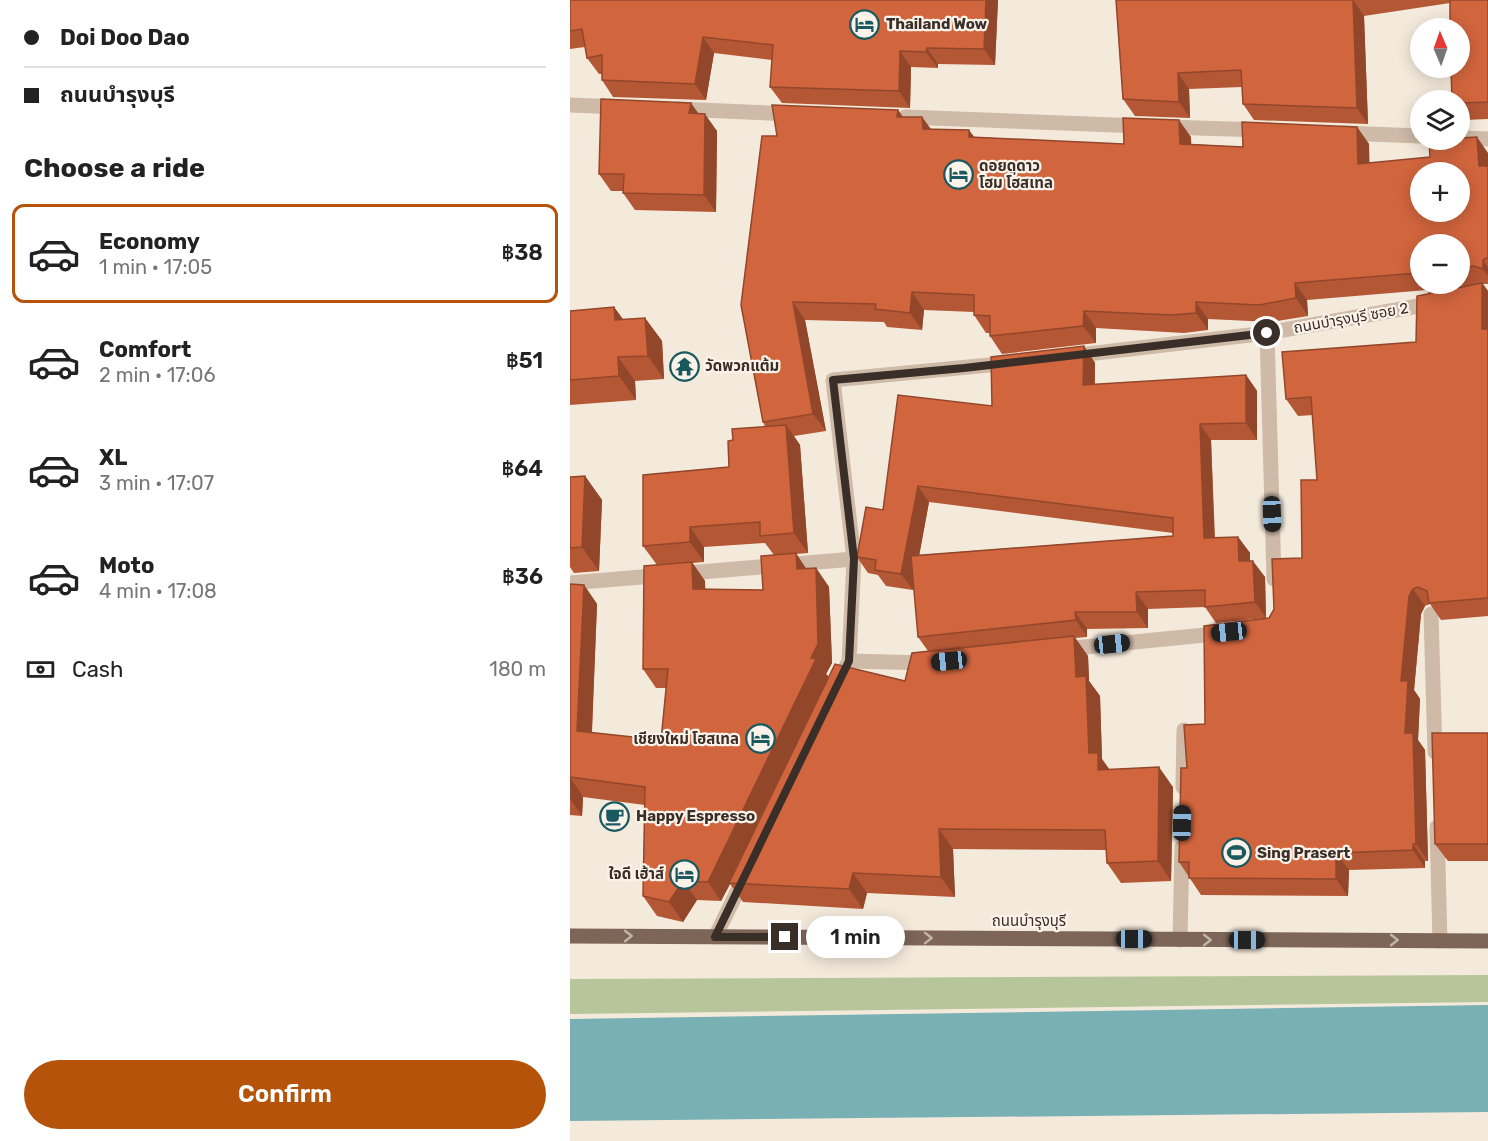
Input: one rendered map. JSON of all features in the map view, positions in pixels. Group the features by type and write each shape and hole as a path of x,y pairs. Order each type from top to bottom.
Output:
{"main road":[{"name":"ถนนบำรุงบุรี","path":"570,936 1488,941"}],"street":[{"path":"570,105 639,108"},
{"path":"663,109 813,115"},
{"path":"895,117 1280,131"},
{"path":"1327,133 1410,136"},
{"path":"1470,138 1488,139"},
{"name":"ถนนบำรุงบุรี ซอย 2","path":"1057,357 1267,333 1453,300"},
{"path":"1267,333 1275,592"},
{"path":"833,693 849,661 854,559 833,380 1022,362"},
{"path":"570,583 854,559"},
{"path":"1431,614 1435,766"},
{"path":"1054,650 1240,631"},
{"path":"849,661 926,663 949,661"},
{"path":"1183,800 1184,730"},
{"path":"1437,813 1440,941"},
{"path":"1180,939 1182,835"},
{"path":"715,937 751,862"}],"green space":[{"path":"1488,975 1488,1002 570,1014 570,979"}],"water":[{"path":"1488,1005 1488,1112 570,1121 570,1019"}],"building":[{"path":"570,0 986,0 984,49 927,48 926,52 900,51 899,91 770,87 773,45 703,37 695,84 602,80 602,55 587,58 582,29 570,31"},
{"path":"1116,0 1353,0 1357,108 1243,104 1241,70 1178,73 1179,102 1123,99"},
{"path":"1450,0 1488,0 1488,102 1470,103 1470,90 1452,90 1451,78 1470,78 1470,18 1450,18"},
{"path":"601,99 691,103 689,113 705,114 704,195 623,193 624,174 599,174"},
{"path":"772,105 898,110 897,117 922,117 923,129 969,130 969,137 1124,144 1123,118 1179,120 1180,144 1243,147 1242,122 1357,127 1358,164 1430,157 1430,150 1470,150 1470,137 1477,137 1479,166 1488,166 1488,258 1483,260 1483,269 1470,267 1470,234 1410,234 1410,274 1295,283 1296,298 1259,305 1196,302 1196,313 1172,315 1084,311 1083,326 990,336 990,316 974,315 974,295 912,292 910,313 875,309 876,304 793,302 813,414 763,422 741,305 762,136 777,136"},
{"path":"1482,283 1482,329 1488,329 1488,598 1429,603 1427,591 1418,587 1413,589 1409,596 1401,681 1408,681 1405,733 1413,733 1416,844 1413,844 1413,850 1336,853 1336,879 1189,878 1189,862 1179,862 1181,768 1187,768 1184,725 1205,724 1204,626 1269,618 1274,609 1272,559 1302,558 1301,480 1317,480 1311,397 1286,399 1282,352 1416,342 1417,296 1470,294 1470,285"},
{"path":"614,307 615,320 645,318 648,356 618,357 619,376 570,380 570,311"},
{"path":"1084,346 1083,385 1246,375 1246,423 1200,424 1204,538 1238,537 1239,561 1253,561 1255,602 1205,607 1205,590 1136,592 1137,612 1075,612 1076,620 918,637 911,556 1173,536 1173,518 918,486 901,574 875,570 876,560 857,557 866,507 883,510 898,395 992,406 991,357"},
{"path":"786,425 794,533 760,536 760,522 690,527 690,542 643,546 643,475 729,467 728,441 733,440 732,429"},
{"path":"585,476 582,547 570,548 570,477"},
{"path":"796,553 797,569 816,568 818,644 811,658 816,659 708,882 683,881 669,902 643,896 645,787 570,777 570,584 584,585 577,731 661,740 668,669 643,669 644,566 692,562 693,589 763,590 761,556"},
{"path":"1074,636 1076,677 1086,676 1089,753 1098,753 1098,770 1159,767 1158,861 1107,863 1105,830 939,829 941,877 853,873 849,889 729,883 835,664 905,681 912,653"},
{"path":"1432,733 1488,733 1488,844 1435,844"}],"place":[{"name":"Thailand Wow","path":"865,24"},
{"name":"ดอยดูดาว โฮม โฮสเทล","path":"958,175"},
{"name":"วัดพวกแต้ม","path":"684,366"},
{"name":"เชียงใหม่ โฮสเทล","path":"760,739"},
{"name":"Happy Espresso","path":"615,816"},
{"name":"Sing Prasert","path":"1236,853"},
{"name":"ใจดี เฮ้าส์","path":"685,874"}],"route":[{"path":"785,937 715,937 849,661 854,559 833,380 964,368 1267,333"}]}
